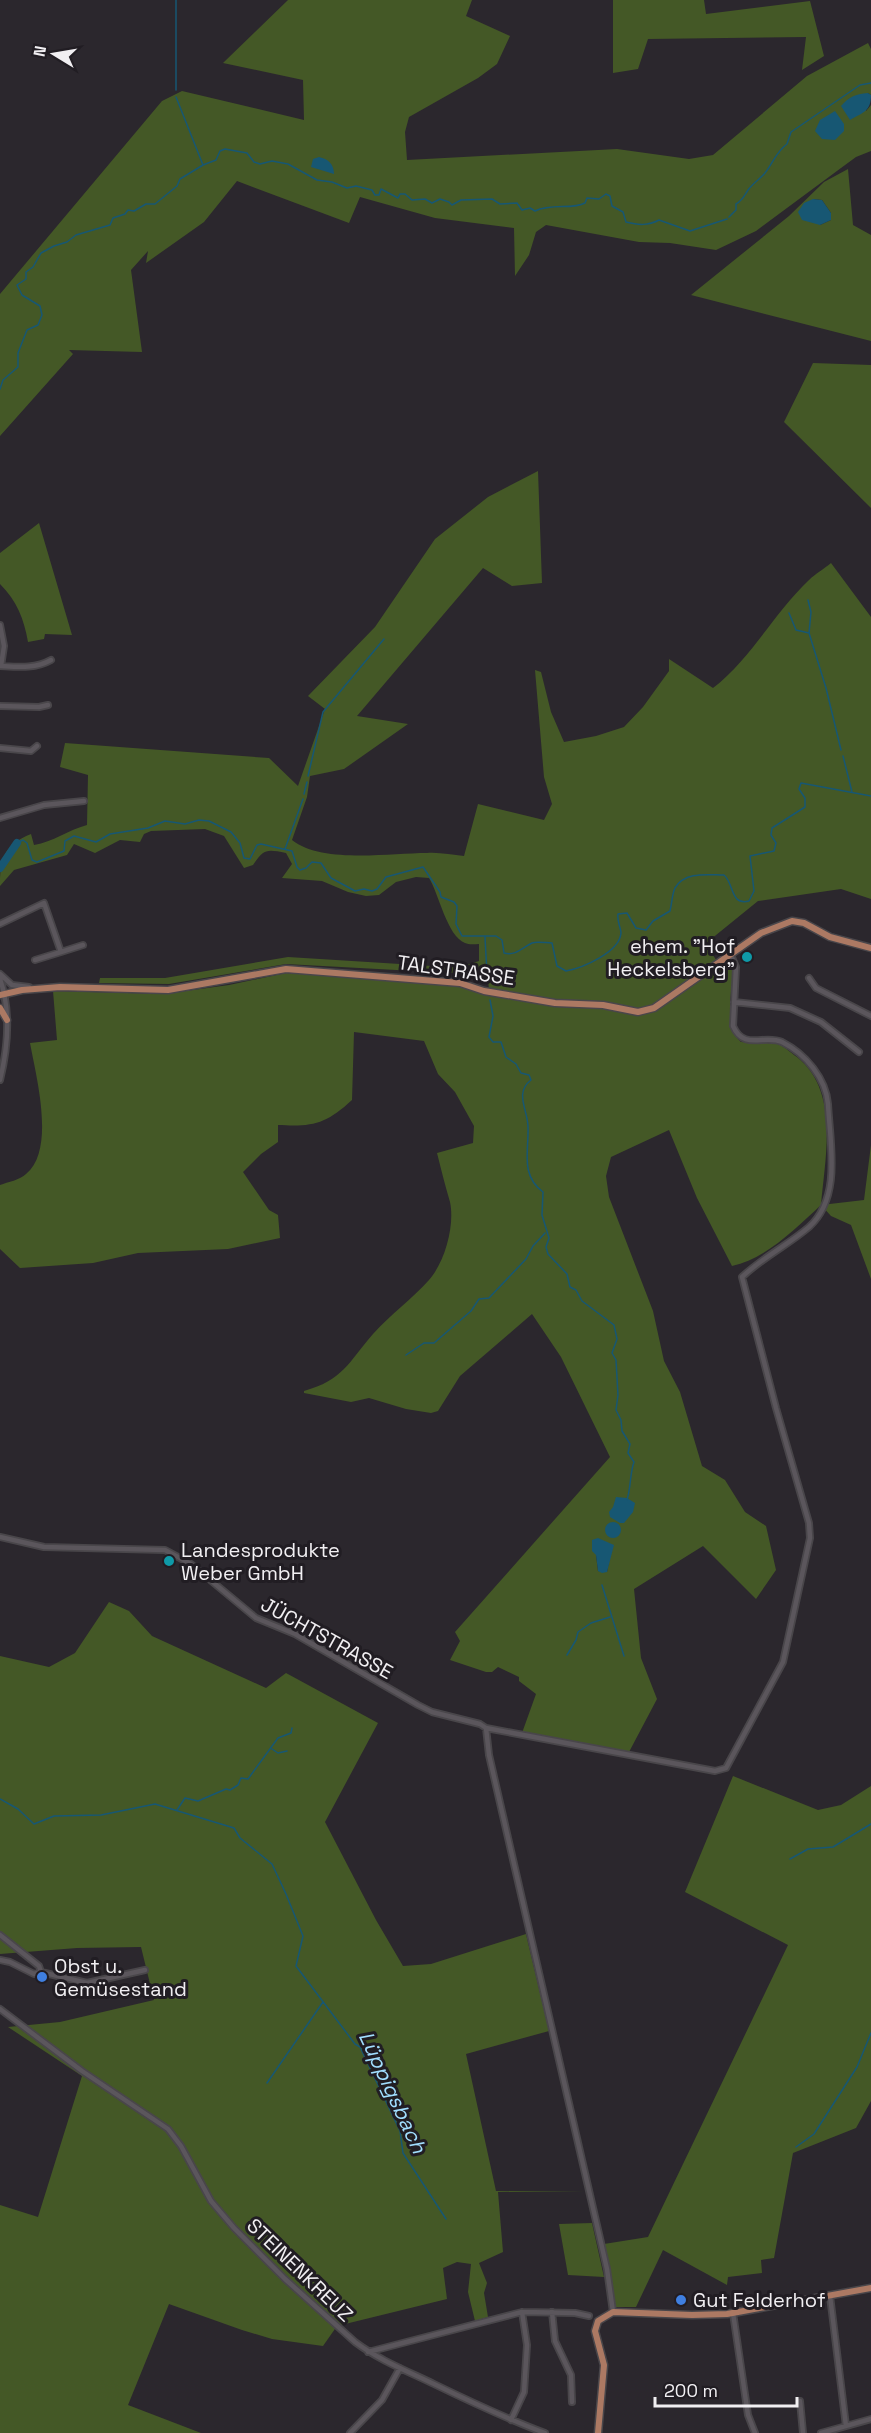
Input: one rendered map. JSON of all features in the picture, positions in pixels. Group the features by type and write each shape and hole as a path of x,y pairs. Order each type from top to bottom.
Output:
{"main road":[{"name":"TALSTRASSE","path":"2,994 41,988 168,990 286,969 460,983 484,991 555,1003 603,1005 638,1012 654,1008 761,933 792,921 804,923 830,937 871,948"},
{"path":"0,1008 7,1020"},
{"path":"598,2433 604,2365 595,2331 598,2321 613,2312 692,2315 733,2313 871,2288"}],"street":[{"path":"0,625 4,646 1,666 27,667 43,665 51,660"},
{"path":"0,706 39,707 48,705"},
{"path":"0,748 31,751 37,746"},
{"path":"0,818 44,805 84,801"},
{"path":"0,924 44,903 61,952"},
{"path":"35,960 83,945"},
{"path":"731,955 736,968 734,1002 790,1008 820,1022 859,1052"},
{"path":"0,974 12,985 41,988"},
{"path":"809,978 816,988 871,1016"},
{"path":"0,979 7,1020 0,1080"},
{"name":"JÜCHTSTRASSE","path":"0,1537 44,1547 165,1550 191,1564 256,1618 295,1634 432,1712 480,1724 486,1728 722,1771 730,1764 783,1662 810,1538 809,1523 742,1276 760,1260 807,1228 820,1215 831,1183 827,1091 822,1079 801,1055 781,1041 745,1040 740,1037 733,1026 734,1002"},
{"path":"486,1728 489,1755 540,1984 607,2269 613,2312"},
{"path":"0,1935 39,1966 40,1972"},
{"path":"0,1960 10,1962 34,1974 40,1972 87,1983 144,1970"},
{"name":"STEINENKREUZ","path":"0,2009 82,2071 168,2129 181,2146 211,2201 234,2228 285,2279 368,2352 511,2420 545,2433"},
{"path":"830,2296 846,2426"},
{"path":"368,2352 522,2312 575,2313 589,2316"},
{"path":"511,2420 524,2392 527,2345 522,2312"},
{"path":"552,2313 555,2342 571,2375 572,2402"},
{"path":"733,2313 748,2415 755,2433"},
{"path":"350,2433 382,2400 400,2368"},
{"path":"800,2401 803,2433"},
{"path":"821,2433 871,2419"}],"green space":[{"path":"288,0 472,0 466,16 510,36 497,64 478,78 409,117 405,132 407,160 617,149 689,159 713,155 807,76 868,43 871,49 871,95 868,93 866,111 871,105 871,151 856,157 756,231 716,250 670,243 639,242 546,225 536,232 529,255 515,276 514,228 435,218 360,197 349,223 237,181 204,222 146,263 148,251 131,270 142,352 69,350 73,354 0,436 0,294 162,101 182,91 304,120 303,80 223,63"},
{"path":"613,0 704,0 706,14 810,1 824,56 802,70 806,37 648,39 638,69 613,73"},
{"path":"848,169 853,225 871,235 871,341 691,295 789,216 824,182","holes":["813,199 822,200 831,213 831,220 820,225"]},
{"path":"813,363 871,365 871,508 784,422"},
{"path":"538,471 542,583 512,586 483,568 357,716 408,724 344,769 310,776 307,797 292,840 305,847 338,855 441,853 464,856 478,804 544,820 552,804 544,777 535,670 541,672 551,712 564,742 596,736 624,727 643,707 669,671 669,659 713,688 739,664 796,593 831,563 871,617 871,899 841,889 758,901 705,944 717,961 730,962 734,967 730,1017 735,1035 741,1042 773,1043 783,1046 811,1071 819,1088 825,1106 827,1126 821,1205 769,1250 732,1266 697,1198 669,1130 611,1157 606,1176 609,1197 653,1311 664,1361 680,1392 702,1466 725,1480 745,1512 766,1526 776,1570 756,1599 703,1546 634,1589 641,1658 657,1699 629,1752 522,1733 536,1694 519,1681 519,1677 498,1667 492,1672 486,1672 450,1660 460,1641 455,1632 610,1457 561,1357 532,1314 460,1376 438,1411 431,1413 406,1409 369,1398 351,1402 304,1393 304,1391 328,1382 344,1369 373,1334 429,1280 444,1253 450,1232 451,1211 437,1153 473,1143 474,1126 455,1092 438,1074 424,1041 354,1032 352,1100 334,1114 318,1122 278,1125 278,1142 261,1154 243,1172 269,1210 278,1215 280,1238 228,1249 138,1253 93,1263 20,1268 0,1249 0,1185 26,1174 35,1163 40,1148 42,1112 30,1043 57,1040 53,991 164,994 229,985 286,973 456,985 479,993 489,993 488,975 286,964 169,984 99,983 100,978 165,978 288,957 432,966 466,965 479,961 479,944 465,943 453,932 429,878 416,877 396,882 379,895 366,896 348,892 322,881 282,878 292,864 286,853 274,851 263,853 253,865 244,868 224,836 205,829 151,831 144,834 140,842 120,840 95,853 74,844 67,855 14,870 0,886 5,854 22,838 31,834 34,845 87,825 88,775 60,767 65,743 269,758 298,786 325,709 308,696 375,627 435,539 488,497","holes":["596,1555 609,1561 607,1572 598,1571"]},
{"path":"39,523 72,635 45,634 44,639 28,642 19,611 0,584 0,553"},
{"path":"871,1145 871,1279 851,1225 831,1216 821,1205 864,1200"},
{"path":"109,1602 129,1611 152,1636 266,1688 286,1673 378,1723 325,1822 376,1920 403,1966 431,1964 526,1934 549,2031 466,2054 496,2191 585,2191 498,2192 503,2252 479,2263 487,2283 484,2293 488,2317 475,2321 468,2292 471,2264 457,2262 443,2268 447,2299 337,2326 323,2346 272,2339 169,2304 128,2405 201,2433 0,2433 0,2205 38,2217 82,2076 8,2027 60,2022 154,2000 141,1947 77,1948 0,1954 0,1656 49,1667 75,1653"},
{"path":"733,1776 818,1810 841,1805 871,1786 871,2101 856,2128 793,2153 774,2258 761,2260 762,2273 728,2277 727,2285 663,2250 636,2307 615,2307 604,2244 648,2237 788,1945 685,1892"},
{"path":"592,2223 604,2277 568,2275 559,2224"}],"water":[{"path":"859,94 871,95 871,100 868,108 850,120 841,106"},
{"path":"835,111 844,124 844,131 835,140 822,139 815,131 820,120"},
{"path":"319,157 330,162 334,174 311,167 313,159"},
{"path":"813,199 822,200 831,213 831,220 820,225 802,220 798,212 804,203"},
{"path":"616,1497 627,1498 635,1503 633,1512 624,1523 610,1517 609,1512"},
{"path":"610,1522 616,1522 621,1530 619,1536 610,1538 605,1533 605,1527"},
{"path":"598,1538 614,1545 607,1572 602,1573 598,1571 596,1555 592,1551 592,1540"}],"waterway":[{"path":"176,0 176,90"},
{"path":"729,217 736,210 736,204 765,173 777,154 787,144 791,132 860,85 871,83"},
{"path":"176,97 203,165"},
{"path":"0,389 3,380 18,367 18,353 27,330 38,325 42,315 40,306 22,295 17,285 26,279 26,272 33,267 41,253 67,242 76,235 110,225 113,218 125,214 128,210 134,211 146,204 155,204 177,186 180,179 216,160 220,151 225,149 247,153 254,162 260,164 272,161 288,164 317,180 332,182 347,188 356,186 372,190 375,195 379,195 381,189 398,198 400,194 405,194 412,200 425,199 432,203 440,199 452,205 461,200 492,199 500,204 517,203 522,210 530,208 535,211 548,207 580,205 585,203 587,198 599,199 606,194 610,196 612,206 623,212 626,222 630,223 647,224 659,220 690,231 727,219"},
{"path":"808,600 811,612 809,633 826,688 841,750"},
{"path":"789,613 796,630 809,633"},
{"path":"308,776 323,712 384,639"},
{"path":"843,756 852,792"},
{"path":"304,794 307,782"},
{"path":"17,843 23,840 27,843 32,860 37,862 64,851 65,841 74,836 96,842 110,834 148,828 165,821 185,824 199,820 209,821 231,832 240,843 244,858 250,859 257,845 261,844 292,851 300,870 312,862 321,863 331,878 355,891 364,889 372,891 377,889 386,877 423,867 441,897 454,902 457,906 456,924 462,936 496,936 502,940 504,953 508,954 534,942 552,943 557,966 566,971 600,958 615,946 621,932 618,914 627,913 636,928 646,930 653,921 670,911 675,888 691,876 724,875 735,897 743,902 749,901 754,891 750,856 774,851 776,843 771,835 772,828 805,807 805,798 799,789 801,783 871,796"},
{"path":"285,849 303,799"},
{"path":"0,868 17,843"},
{"path":"485,937 487,975"},
{"path":"490,1000 493,1016 489,1037 493,1042 501,1042 506,1057 516,1064 521,1073 529,1075 531,1080 523,1090 528,1127 527,1162 531,1178 543,1192 542,1215 549,1238 546,1247 548,1254 567,1274 570,1287 576,1290 582,1301 614,1325 617,1339 612,1353 616,1360 618,1395 616,1410 621,1420 622,1431 630,1444 628,1453 634,1462 627,1500"},
{"path":"406,1355 424,1343 434,1343 471,1311 479,1299 489,1298 526,1259 533,1246 545,1233"},
{"path":"602,1585 624,1656"},
{"path":"567,1655 578,1632 591,1623 610,1617"},
{"path":"177,1810 185,1798 198,1801 226,1789 230,1790 238,1785 241,1778 248,1779 278,1738 291,1733 292,1728"},
{"path":"272,1749 278,1753 287,1751"},
{"name":"Lüppigsbach","path":"0,1799 18,1809 34,1824 54,1816 101,1815 155,1804 234,1828 240,1838 272,1864 303,1936 296,1966 355,2044 360,2047 400,2131 403,2153 446,2219"},
{"path":"790,1859 808,1849 833,1847 871,1824"},
{"path":"267,2083 323,2002"},
{"path":"796,2147 814,2134 857,2067 871,2033"}],"place":[{"name":"ehem. \"Hof Heckelsberg\"","path":"747,957"},
{"name":"Landesprodukte Weber GmbH","path":"169,1561"},
{"name":"Obst u. Gemüsestand","path":"42,1977"},
{"name":"Gut Felderhof","path":"681,2300"}]}
